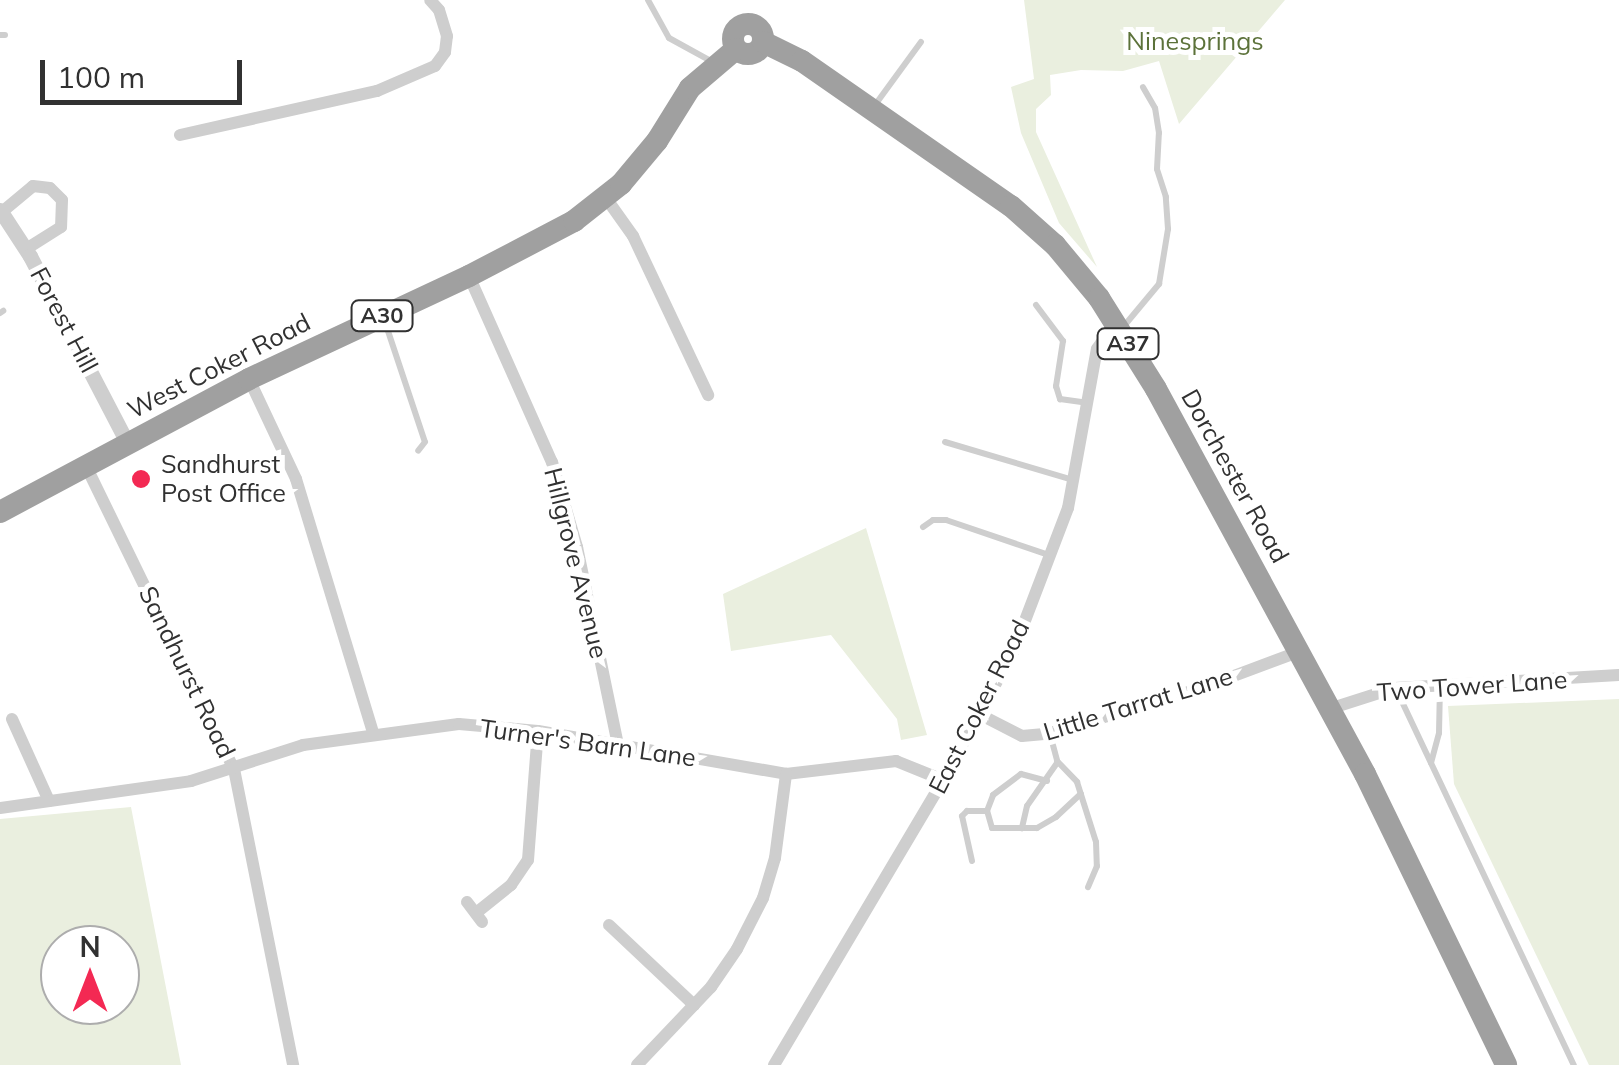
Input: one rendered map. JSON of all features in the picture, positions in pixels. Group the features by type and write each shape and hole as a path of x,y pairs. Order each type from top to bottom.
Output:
{"highway":[{"path":"746,25 759,29 763,42 754,53 736,49 734,34 746,25 748,0"},
{"name":"Dorchester Road","path":"763,42 802,61 1032,224 1067,258 1117,326 1402,846 1506,1065"},
{"name":"West Coker Road","path":"0,512 248,379 551,236 606,198 641,163 690,88 736,49"}],"street":[{"path":"180,135 377,91 436,66 446,52 447,36 430,0"},
{"name":"Forest Hill","path":"26,249 61,227 62,200 50,188 33,186 2,216 26,249 128,444"},
{"path":"606,198 632,236 708,394"},
{"name":"Hillgrove Avenue","path":"469,276 552,462 577,547 618,744"},
{"name":"East Coker Road","path":"774,1065 944,780 1013,652 1050,556 1073,480 1097,349 1117,326"},
{"path":"248,379 296,479 373,733"},
{"name":"Sandhurst Road","path":"86,466 234,768 293,1065"},
{"name":"Little Tarrat Lane","path":"979,714 1022,736 1050,733 1199,689 1298,652"},
{"name":"Two Tower Lane","path":"1328,709 1375,690 1619,675"},
{"path":"12,719 49,801"},
{"name":"Turner's Barn Lane","path":"0,808 191,781 303,745 460,724 538,731 786,774 896,762 944,780"},
{"path":"475,912 511,885 528,860 538,731"},
{"path":"637,1065 694,1006 738,948 763,898 775,858 786,774"},
{"path":"608,926 694,1006"}],"lane":[{"path":"648,0 670,38 716,64"},
{"path":"871,110 921,42"},
{"path":"1117,326 1158,284 1168,229 1166,197 1156,169 1160,134 1155,108 1143,87"},
{"path":"1036,305 1063,341 1056,386 1060,398 1087,403"},
{"path":"382,316 425,442 418,452"},
{"path":"945,442 1073,480"},
{"path":"922,526 933,520 946,520 1050,556"},
{"path":"1430,764 1439,734 1440,686"},
{"path":"1396,688 1574,1065"},
{"path":"1050,733 1057,762 1074,776 1096,842 1097,866 1088,887"},
{"path":"1022,828 1027,806 1057,762"},
{"path":"1047,781 1029,773 1014,777 994,795 987,811 992,828 1037,828 1081,794"},
{"path":"972,861 962,816 968,811 987,811"}],"green space":[{"name":"Ninesprings","path":"1024,0 1285,0 1179,124 1159,61 1123,71 1081,70 1050,75 1051,95 1036,109 1036,132 1097,267 1059,223 1021,133 1011,87 1034,79"},
{"path":"866,528 927,735 901,740 897,719 831,635 731,651 723,594"},
{"path":"1619,699 1619,1065 1589,1065 1454,784 1448,706"},
{"path":"131,807 181,1065 0,1065 0,819"}],"place":[{"name":"Sandhurst Post Office","path":"141,479"}]}
